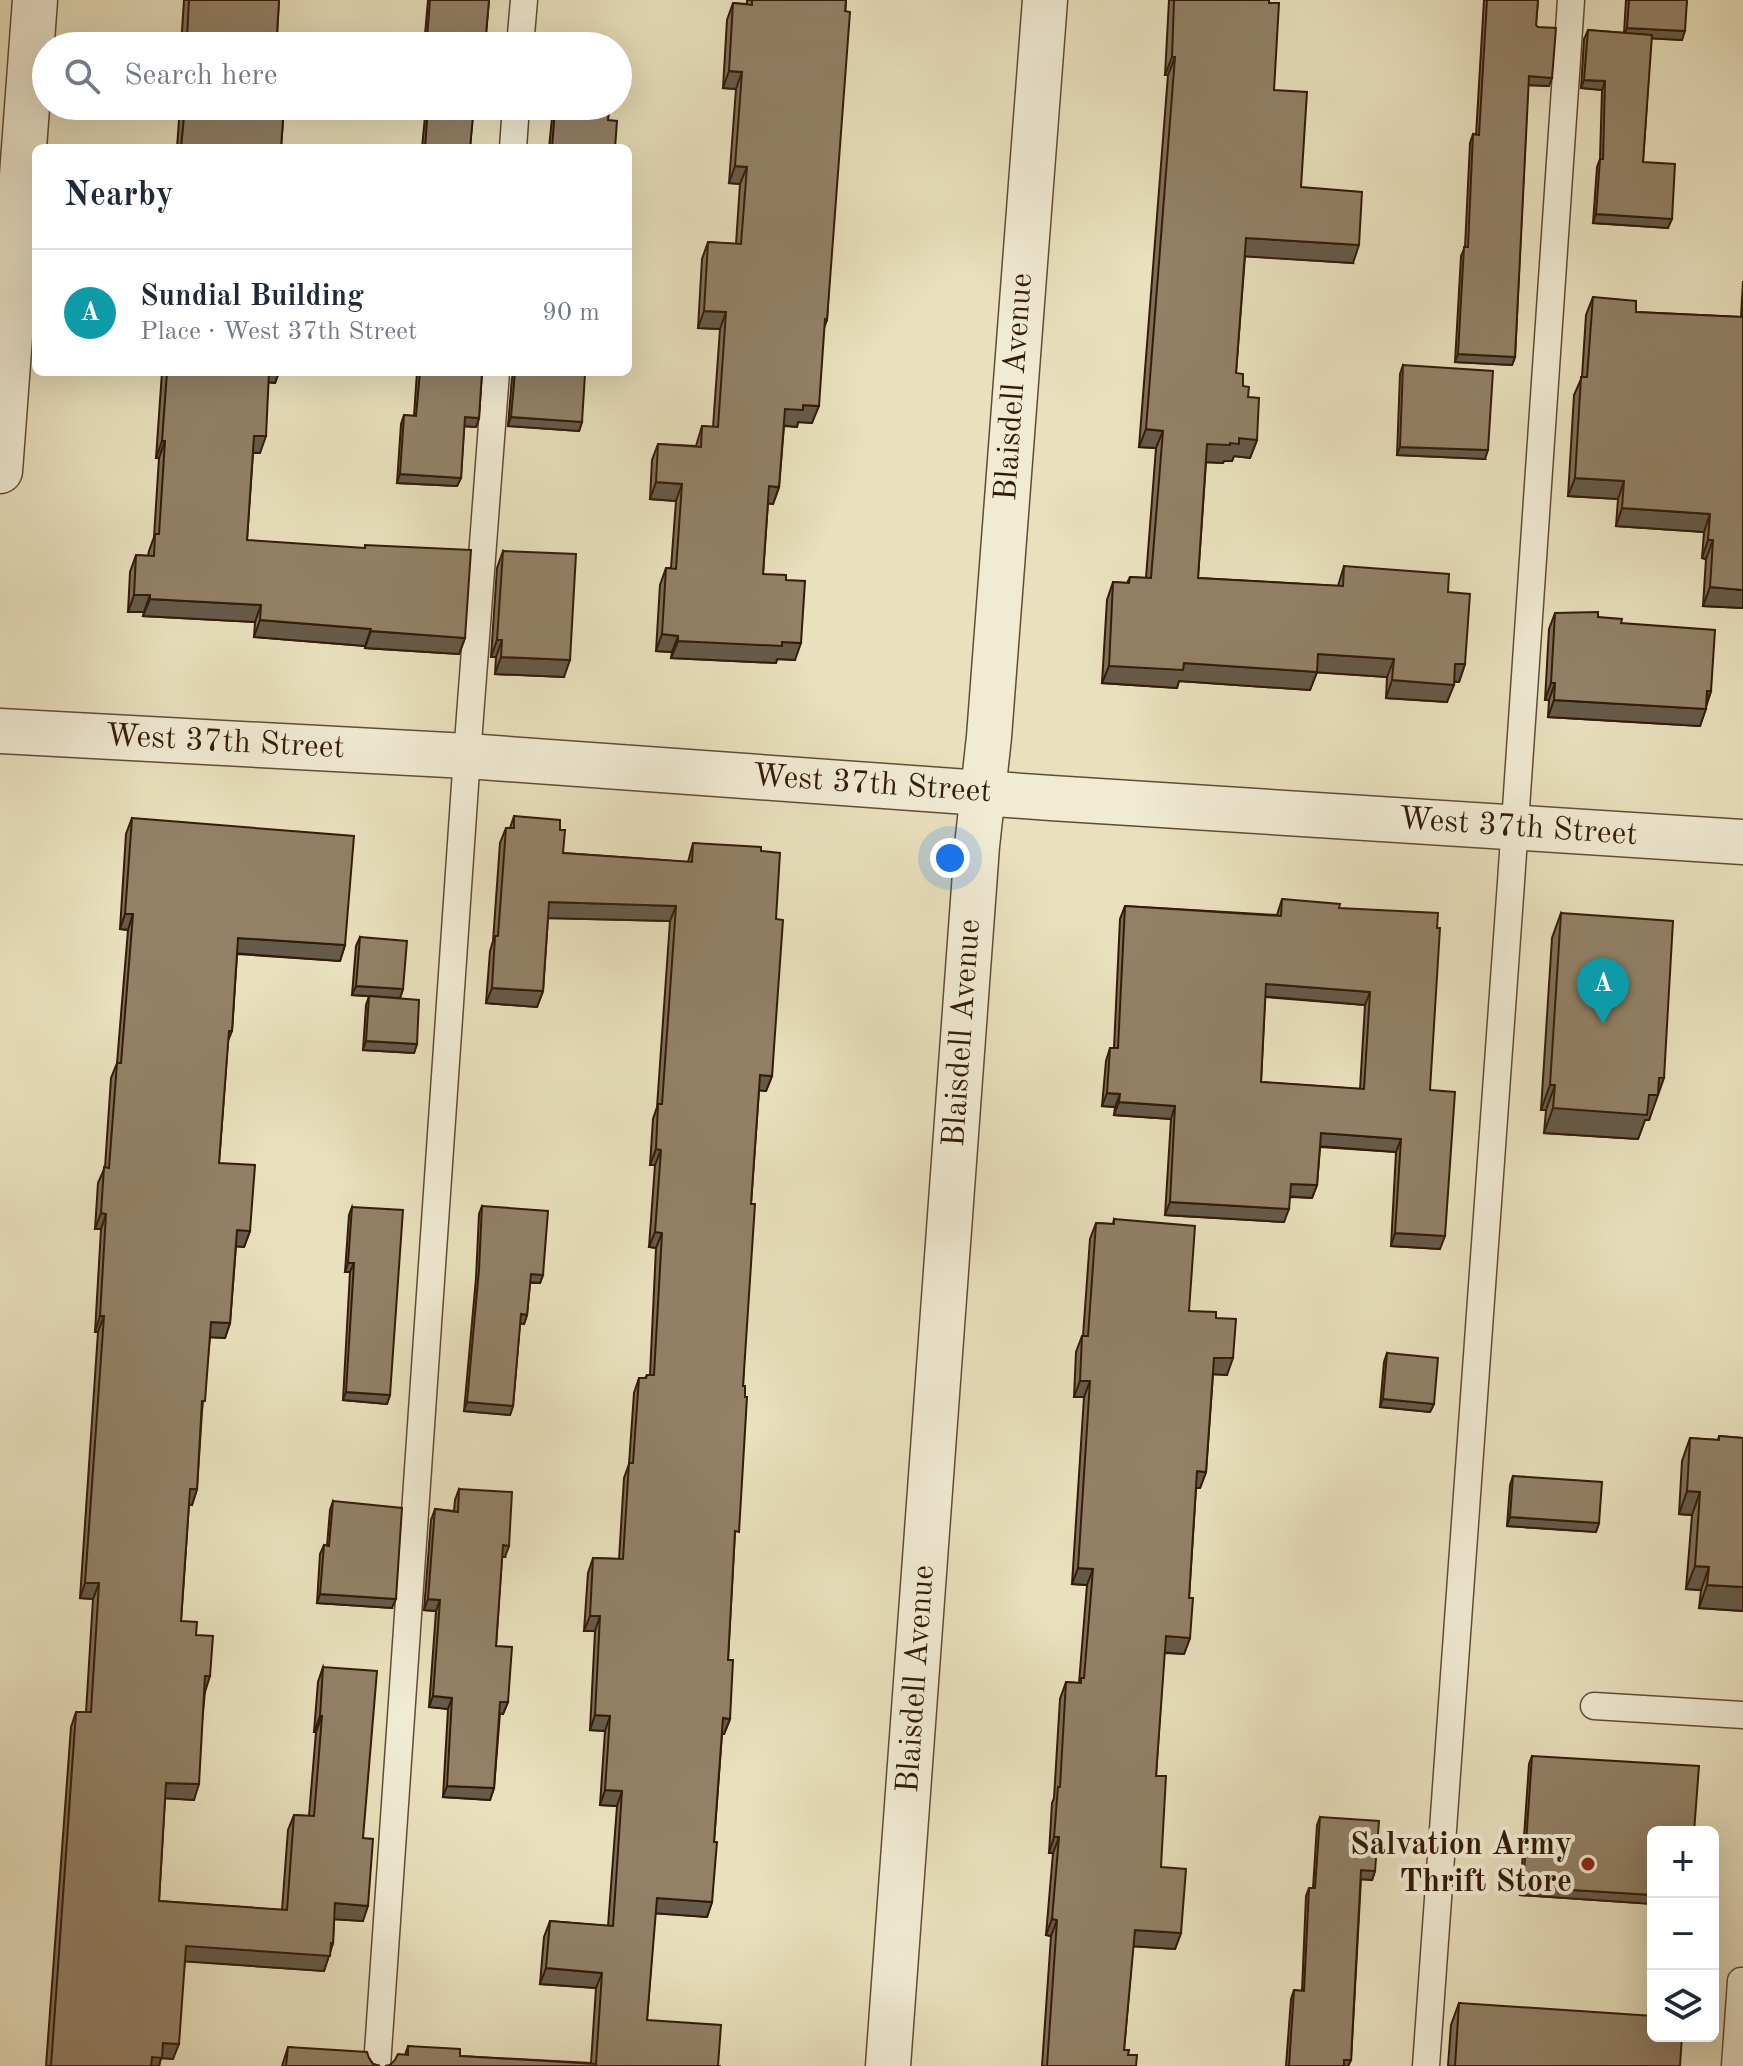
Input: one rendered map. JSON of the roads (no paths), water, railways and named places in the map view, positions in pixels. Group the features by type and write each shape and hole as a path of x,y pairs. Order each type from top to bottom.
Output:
{"street":[{"path":"33,32 35,0"},
{"name":"Blaisdell Avenue","path":"888,2066 982,792 989,737 1045,0"},
{"path":"0,471 32,40"},
{"name":"West 37th Street","path":"0,731 467,756 1743,842"}],"lane":[{"path":"521,32 524,0"},
{"path":"1426,2066 1571,0"},
{"path":"513,144 515,120"},
{"path":"377,2066 496,376"},
{"path":"1594,1706 1743,1715"},
{"path":"1735,2066 1743,1981"}],"place":[{"name":"Sundial Building","path":"1603,1024"},
{"name":"Salvation Army Thrift Store","path":"1588,1864"}]}
